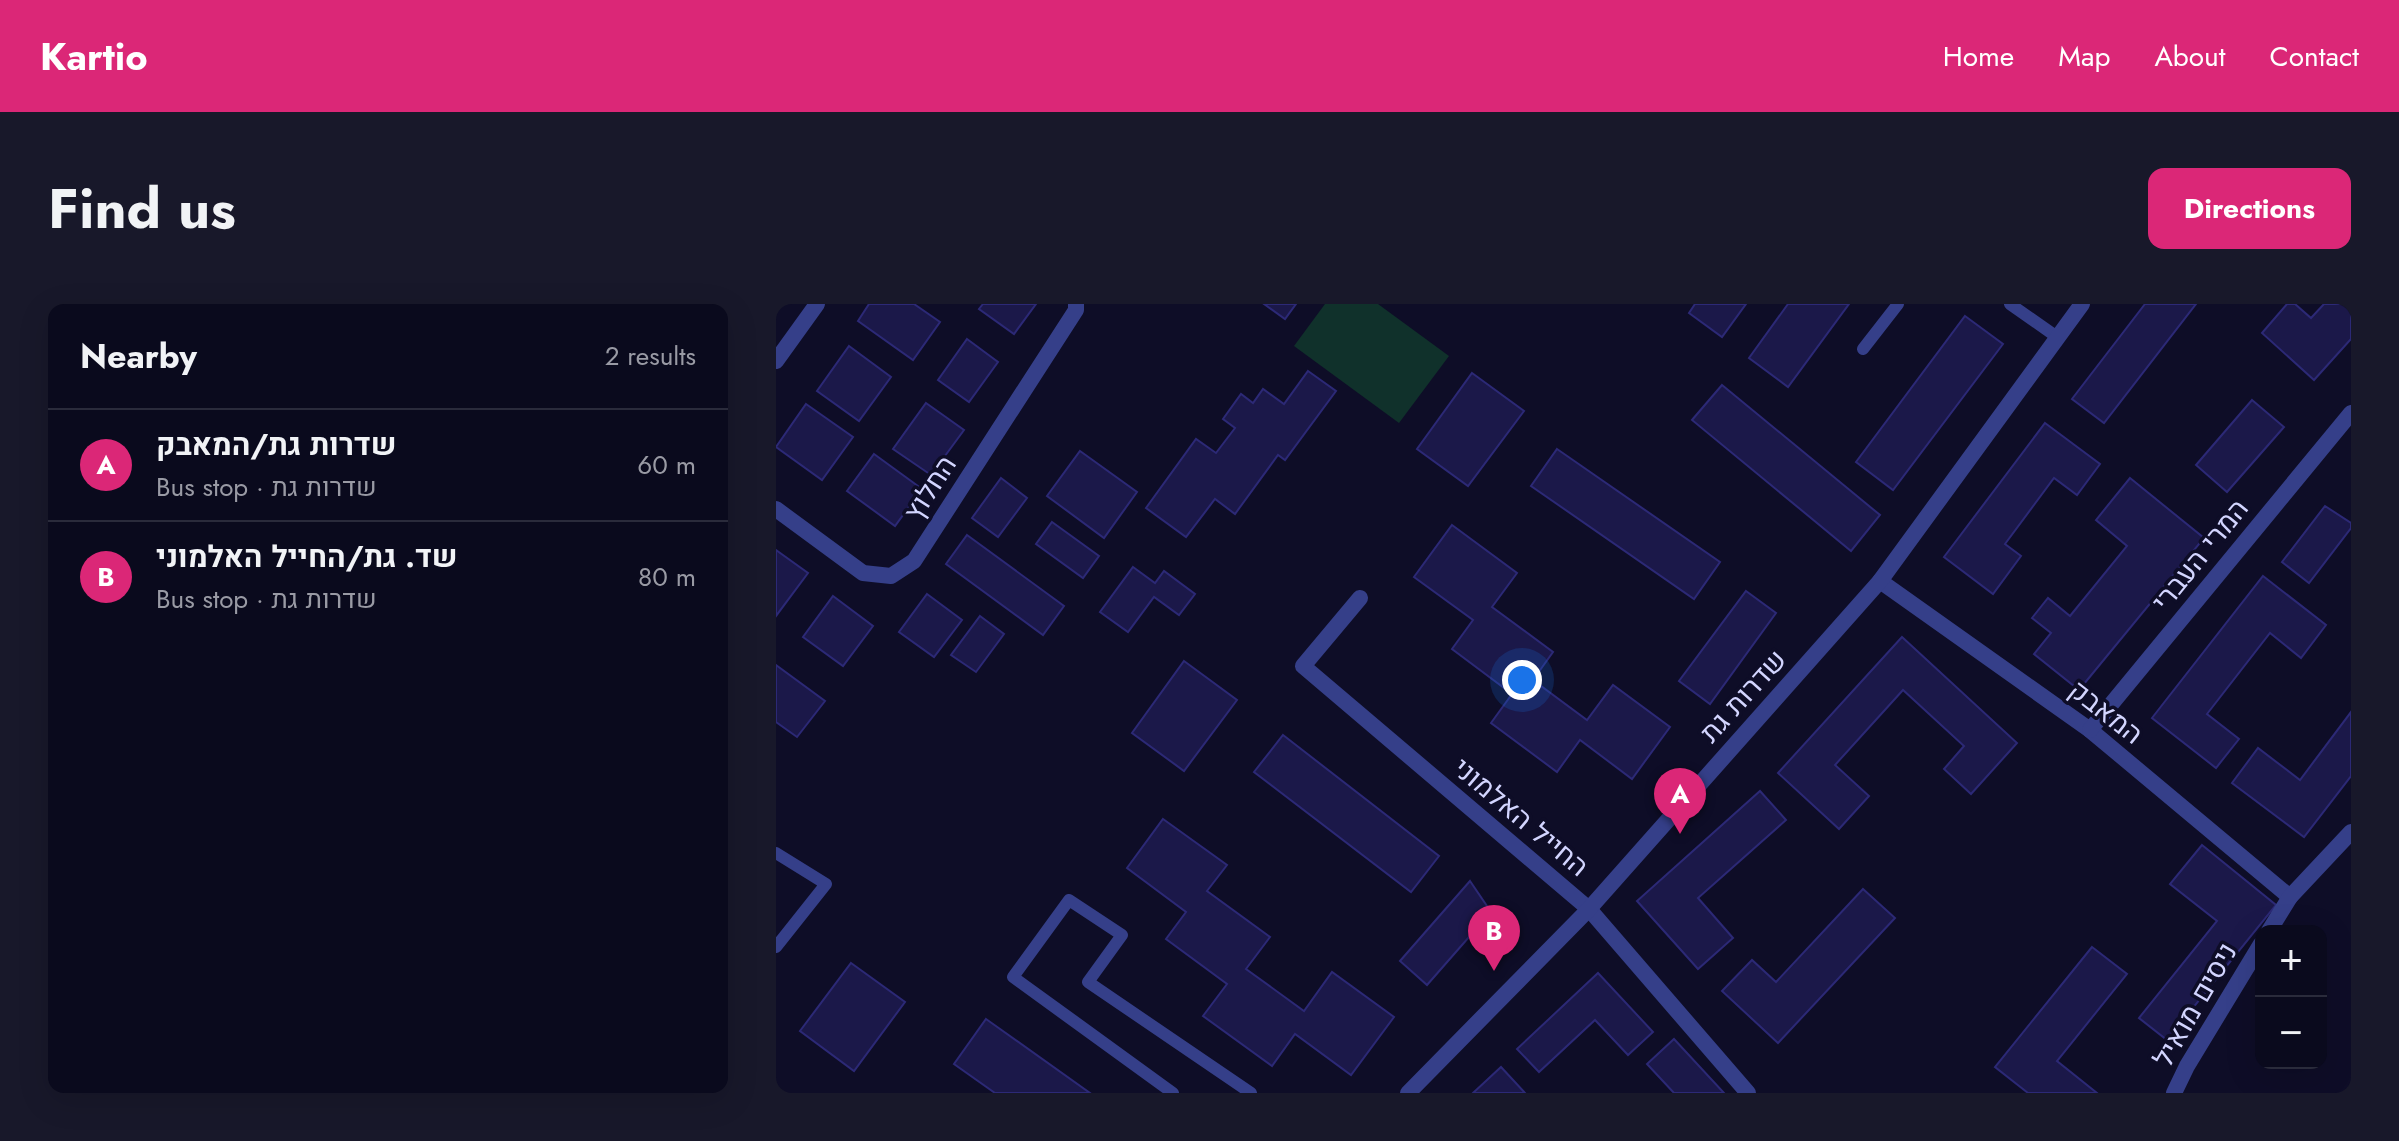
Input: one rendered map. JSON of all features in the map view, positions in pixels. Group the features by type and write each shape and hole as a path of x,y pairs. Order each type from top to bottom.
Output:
{"street":[{"path":"776,361 817,304"},
{"name":"החלוץ","path":"776,509 863,573 891,576 914,561 1076,310 1076,304"},
{"name":"שדרות גת","path":"1408,1093 1589,909 1880,581 2082,304"},
{"name":"המרי העברי","path":"2090,730 2351,413"},
{"name":"המאבק","path":"1880,581 2090,730 2290,897"},
{"name":"החייל האלמוני","path":"1360,598 1303,666 1589,909 1748,1093"},
{"name":"ניסים מואיל","path":"2273,925 2290,897 2351,832"},
{"name":"ניסים מואיל","path":"2174,1093 2255,954"}],"lane":[{"path":"1863,349 1898,304"},
{"path":"2010,304 2057,337"},
{"path":"776,853 826,884 776,947"},
{"path":"1173,1093 1013,977 1069,900 1122,935 1088,982 1251,1093"}],"green space":[{"path":"1325,304 1378,304 1449,356 1399,423 1294,346"}],"building":[{"path":"869,304 914,304 940,322 913,360 858,321"},
{"path":"983,304 1036,304 1014,334 979,309"},
{"path":"1264,304 1296,304 1285,319"},
{"path":"1695,304 1746,304 1722,337 1689,313"},
{"path":"1788,304 1849,304 1788,387 1749,358"},
{"path":"2145,304 2196,304 2104,423 2072,399"},
{"path":"2287,304 2295,304 2311,318 2324,304 2351,304 2351,339 2314,380 2262,333"},
{"path":"1965,316 2003,344 1893,490 1856,462"},
{"path":"967,339 998,362 969,402 938,380"},
{"path":"849,346 891,377 859,421 817,391"},
{"path":"1308,371 1336,391 1285,460 1278,455 1235,514 1215,499 1186,537 1146,508 1196,439 1216,453 1235,428 1223,419 1241,394 1253,403 1263,389 1284,404"},
{"path":"1472,373 1524,411 1468,486 1417,449"},
{"path":"1722,385 1880,515 1851,551 1692,420"},
{"path":"2252,400 2284,427 2227,492 2196,465"},
{"path":"926,403 964,430 931,475 893,449"},
{"path":"806,404 853,437 822,480 776,447"},
{"path":"2045,423 2100,464 2077,495 2054,478 2005,544 2021,556 1993,594 1944,557"},
{"path":"1557,449 1720,562 1694,599 1531,486"},
{"path":"1080,451 1137,492 1104,538 1047,496"},
{"path":"874,454 922,489 895,526 847,491"},
{"path":"1001,478 1027,498 998,537 972,518"},
{"path":"2130,478 2204,538 2079,690 2034,654 2051,633 2032,618 2048,598 2070,616 2127,546 2096,520"},
{"path":"2325,506 2351,523 2351,528 2309,583 2282,562"},
{"path":"1052,522 1099,556 1083,578 1036,544"},
{"path":"1452,525 1517,573 1492,607 1553,652 1533,680 1587,720 1613,685 1670,727 1632,779 1580,740 1557,772 1491,723 1512,694 1452,649 1473,620 1414,577"},
{"path":"967,535 1064,606 1043,635 946,564"},
{"path":"776,550 808,573 776,616"},
{"path":"1133,567 1155,583 1164,571 1195,594 1179,615 1154,597 1128,632 1100,612"},
{"path":"2263,576 2326,625 2301,658 2270,633 2207,714 2239,739 2216,768 2152,718"},
{"path":"1746,591 1776,613 1710,704 1679,681"},
{"path":"927,594 962,620 934,657 899,632"},
{"path":"833,596 873,626 843,666 803,637"},
{"path":"980,616 1004,634 976,672 951,655"},
{"path":"1902,637 2017,743 1971,794 1944,769 1964,746 1903,690 1835,765 1869,796 1839,829 1778,773"},
{"path":"1184,661 1237,700 1184,771 1132,733"},
{"path":"776,665 825,701 797,737 776,722"},
{"path":"2351,712 2351,776 2304,837 2232,783 2258,748 2300,780"},
{"path":"1283,735 1439,856 1411,892 1254,772"},
{"path":"1760,791 1786,820 1698,898 1733,938 1698,969 1637,901"},
{"path":"1163,819 1227,865 1207,891 1270,937 1246,969 1304,1011 1332,972 1394,1017 1351,1075 1295,1034 1272,1066 1203,1016 1227,984 1166,939 1186,912 1127,868"},
{"path":"2202,845 2276,905 2260,925 2255,925 2255,931 2167,1040 2139,1018 2217,921 2170,884"},
{"path":"1470,881 1491,912 1427,985 1400,961"},
{"path":"1863,889 1895,918 1778,1043 1722,991 1752,960 1776,982"},
{"path":"2092,947 2127,974 2057,1061 2097,1093 2028,1093 1995,1067"},
{"path":"851,963 905,1002 854,1071 800,1031"},
{"path":"1598,973 1653,1032 1628,1055 1595,1020 1539,1072 1517,1049"},
{"path":"986,1019 1090,1093 995,1093 954,1064"},
{"path":"1674,1039 1724,1093 1674,1093 1647,1064"},
{"path":"1501,1067 1525,1093 1473,1093"}],"place":[{"name":"שדרות גת/המאבק","path":"1680,834"},
{"name":"שד. גת/החייל האלמוני","path":"1494,971"}]}
